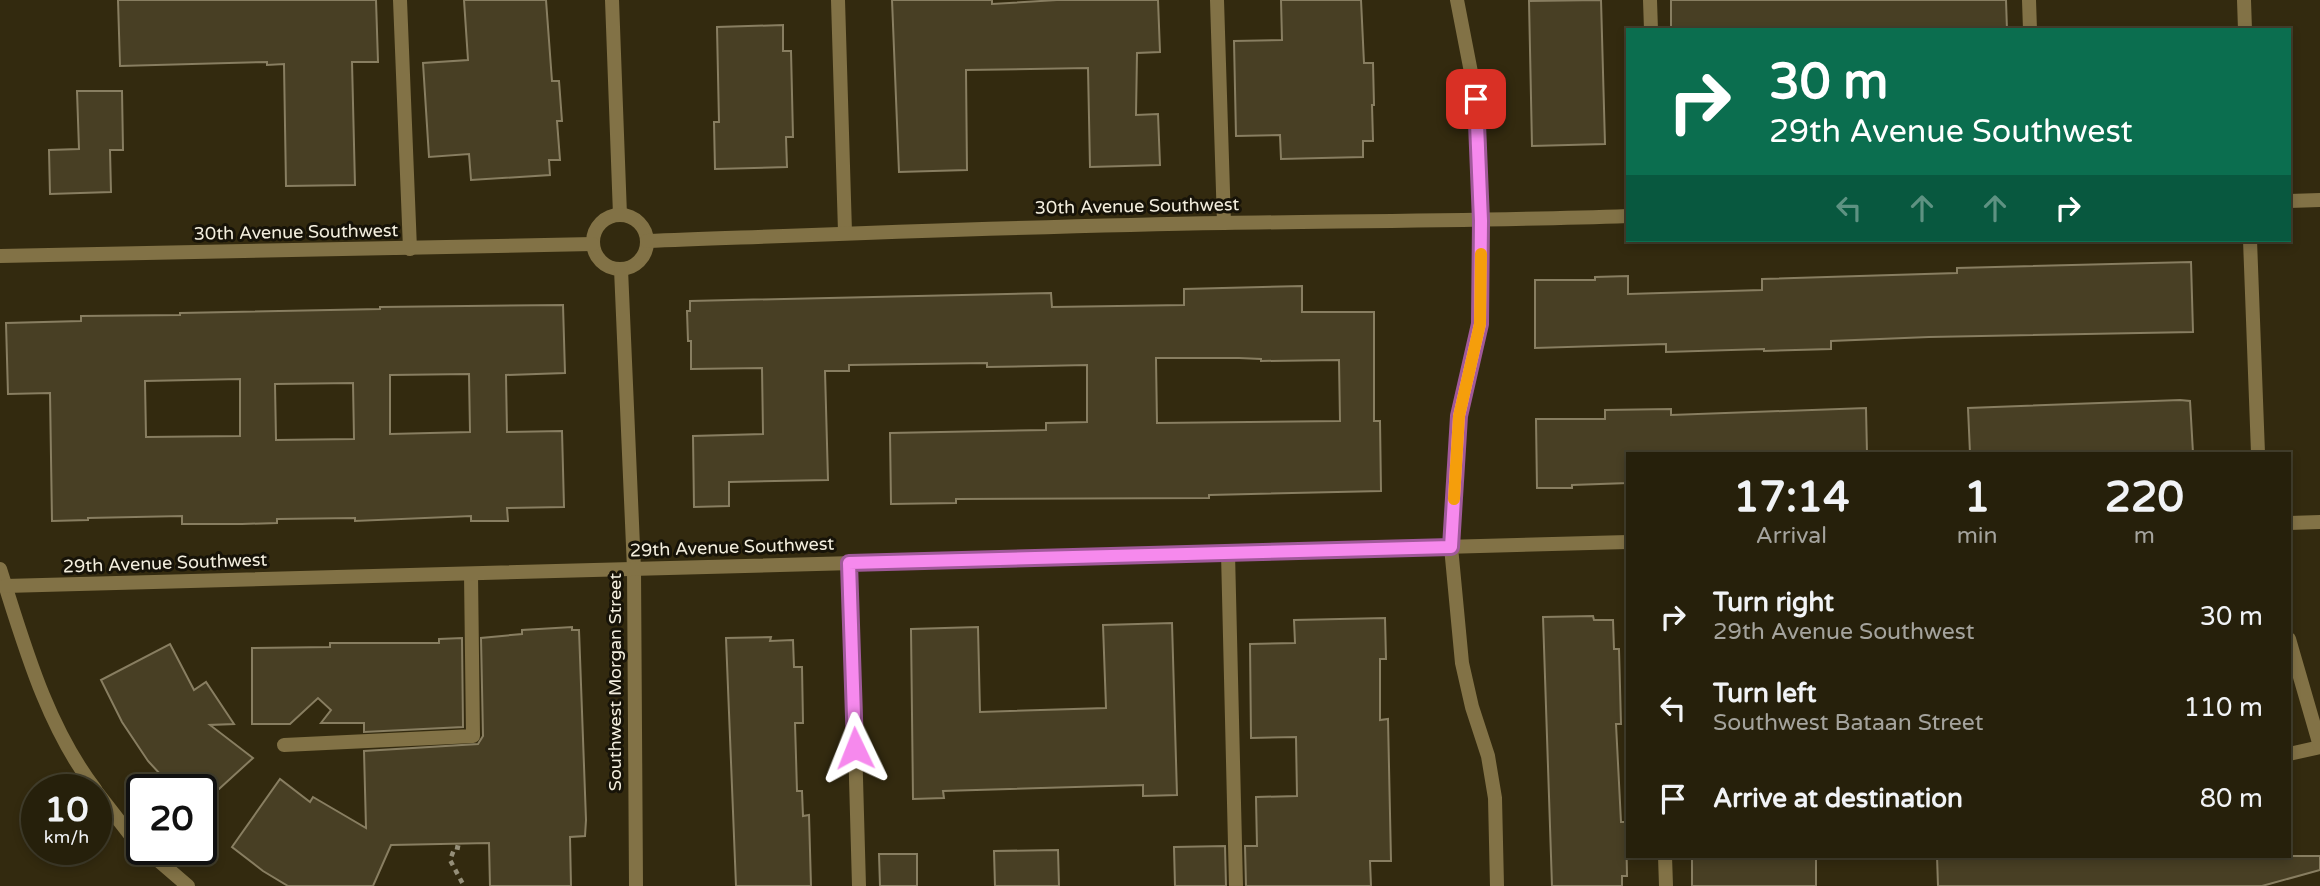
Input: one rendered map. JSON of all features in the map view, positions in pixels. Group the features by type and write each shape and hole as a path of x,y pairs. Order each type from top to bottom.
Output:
{"street":[{"path":"400,0 410,249"},
{"path":"612,0 620,215"},
{"path":"838,0 845,232"},
{"path":"1217,0 1224,223"},
{"path":"1457,0 1476,99 1481,221 1480,324 1459,416 1451,547 1462,663 1472,707 1488,756 1495,798 1497,886"},
{"path":"1650,0 1651,28"},
{"path":"2029,0 2030,28"},
{"path":"2244,0 2245,28"},
{"path":"2291,201 2320,200"},
{"path":"620,215 639,222 647,241 638,262 621,269 605,264 598,258 593,244 594,232 599,224 620,215"},
{"name":"30th Avenue Southwest","path":"647,241 845,232 1626,216"},
{"path":"2250,242 2258,452"},
{"name":"30th Avenue Southwest","path":"0,256 593,244"},
{"name":"Southwest Morgan Street","path":"621,269 634,569 636,886"},
{"path":"2291,523 2320,523"},
{"name":"29th Avenue Southwest","path":"5,586 1626,542"},
{"path":"1228,552 1236,886"},
{"path":"849,563 859,886"},
{"path":"0,569 38,685 84,774"},
{"path":"284,745 473,736 471,574"},
{"path":"2291,646 2320,746 2291,753"},
{"path":"112,811 126,829"},
{"path":"1665,858 1666,886"},
{"path":"164,865 188,886"}],"path":[{"path":"460,848 456,847 450,860 464,886"}],"building":[{"path":"118,0 376,0 378,62 352,62 355,185 286,186 284,64 267,65 267,62 120,66"},
{"path":"464,0 546,0 552,81 559,81 562,121 557,121 560,160 549,160 550,175 471,180 469,154 429,157 423,63 468,60"},
{"path":"892,0 992,0 992,4 1057,0 1158,0 1160,52 1137,53 1136,115 1158,114 1160,165 1090,167 1088,68 966,70 967,170 899,172"},
{"path":"1281,0 1361,0 1364,63 1373,63 1374,105 1373,141 1363,141 1363,157 1281,159 1280,135 1236,136 1234,41 1282,40"},
{"path":"1601,0 1605,144 1532,146 1529,1"},
{"path":"1671,0 2006,0 2007,28 1671,28"},
{"path":"783,25 783,51 791,51 793,137 786,137 787,167 715,169 714,122 719,122 717,27"},
{"path":"77,91 122,91 123,150 110,150 111,192 50,194 49,150 79,149"},
{"path":"2191,262 2193,332 1831,341 1831,349 1764,351 1666,352 1666,344 1535,348 1535,280 1595,280 1595,277 1628,276 1628,294 1762,290 1762,279 1957,273 1957,268"},
{"path":"1302,286 1302,312 1374,312 1374,421 1380,421 1381,491 1209,495 1209,498 956,499 956,503 891,504 890,433 1046,430 1046,423 1087,422 1087,365 849,365 849,371 825,371 828,480 729,482 729,506 694,507 693,436 763,434 762,368 691,369 687,311 690,311 690,301 1051,293 1052,307 1184,305 1184,289","holes":["1156,358 1239,358 1261,361 1339,360 1340,421 1157,423"]},
{"path":"563,305 565,373 506,375 507,432 562,431 564,507 507,508 508,521 471,521 471,516 355,521 355,518 277,519 277,523 182,524 182,516 52,521 50,393 8,394 6,323 81,321 81,316 380,307","holes":["469,374 470,432 390,434 390,375","240,379 240,436 146,437 145,381","353,383 354,439 276,440 275,384"]},
{"path":"2190,401 2193,452 1970,452 1968,408"},
{"path":"1866,408 1867,452 1626,452 1626,483 1537,488 1536,419 1605,419 1605,410 1671,409 1671,415"},
{"path":"1593,616 1594,620 1613,620 1614,649 1619,649 1621,724 1616,724 1621,822 1626,822 1627,876 1622,876 1622,886 1552,886 1543,617"},
{"path":"1385,618 1386,659 1380,659 1380,720 1388,719 1391,861 1370,861 1371,886 1246,886 1245,846 1257,846 1256,797 1297,796 1296,737 1251,738 1250,644 1295,643 1294,620"},
{"path":"1172,623 1177,795 1143,796 1143,785 943,791 944,798 913,799 911,629 978,627 980,712 1106,708 1103,625"},
{"path":"572,627 572,630 579,630 586,820 585,836 570,837 571,886 490,886 489,843 391,845 373,886 288,886 232,847 280,779 310,802 313,797 366,828 364,751 478,744 483,736 481,638 522,634 522,630"},
{"path":"771,637 770,641 793,640 794,667 802,667 803,723 795,723 797,791 802,791 803,816 809,815 811,886 736,886 726,638"},
{"path":"462,638 463,727 364,732 364,723 321,723 331,710 318,698 290,724 252,724 252,648 330,647 330,643 439,643 439,639"},
{"path":"170,644 194,690 206,682 234,724 210,725 253,758 219,789 217,774 160,774 122,722 101,680"},
{"path":"1225,846 1226,886 1175,886 1174,847"},
{"path":"1058,850 1059,886 995,886 994,851"},
{"path":"879,854 917,854 917,886 880,886"},
{"path":"2320,856 2320,870 2262,886 1938,886 1937,858"},
{"path":"1692,858 1816,858 1816,886 1692,886"}],"slow traffic":[{"path":"1454,499 1459,416 1480,324 1481,254"}],"route":[{"path":"855,748 849,563 1451,547 1459,416 1480,324 1481,221 1476,99"}]}
